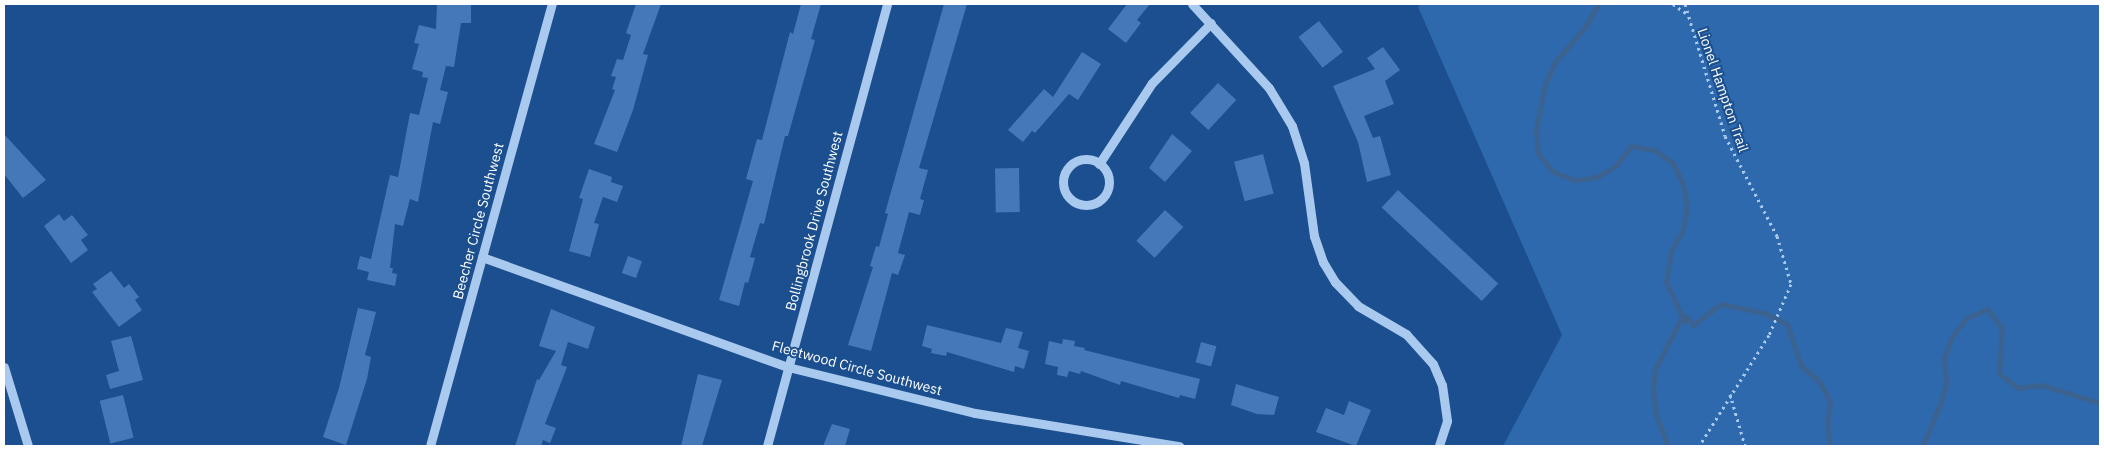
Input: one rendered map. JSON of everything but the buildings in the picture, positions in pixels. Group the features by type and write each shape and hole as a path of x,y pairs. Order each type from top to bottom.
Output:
{"street":[{"name":"Beecher Circle Southwest","path":"430,446 552,4"},
{"name":"Bollingbrook Drive Southwest","path":"767,446 887,4"},
{"path":"1192,4 1269,88 1292,126 1304,163 1314,236 1335,282 1358,306 1406,334 1433,364 1442,385 1446,421 1439,446"},
{"path":"1100,164 1152,83 1211,24"},
{"path":"1085,159 1100,164 1108,176 1103,197 1090,205 1075,203 1063,184 1066,170 1078,160 1085,159"},
{"name":"Fleetwood Circle Southwest","path":"482,258 788,367 975,413 1179,446"},
{"path":"4,367 28,446"}],"path":[{"path":"1673,4 1687,14"},
{"name":"Lionel Hampton Trail","path":"1685,4 1732,156 1773,227 1788,266 1791,284 1769,335 1730,394 1699,446"},
{"path":"1730,394 1745,446"}],"shaded area":[{"path":"1421,4 2100,4 2100,446 1503,446 1562,335 1418,7"}],"waterway":[{"path":"1598,4 1586,26 1555,62 1545,84 1536,130 1538,153 1552,171 1574,180 1597,177 1617,165 1631,146 1654,150 1673,163 1683,184 1687,207 1683,230 1671,251 1666,282 1684,321 1686,316 1693,325 1721,304 1764,313 1787,324 1801,366 1819,381 1830,402 1827,425 1830,446"},
{"path":"1922,446 1940,405 1946,382 1944,358 1952,336 1967,318 1987,309 2002,328 1999,374 2018,388 2042,385 2100,403"},
{"path":"1668,446 1656,415 1653,392 1655,369 1682,317"}]}
